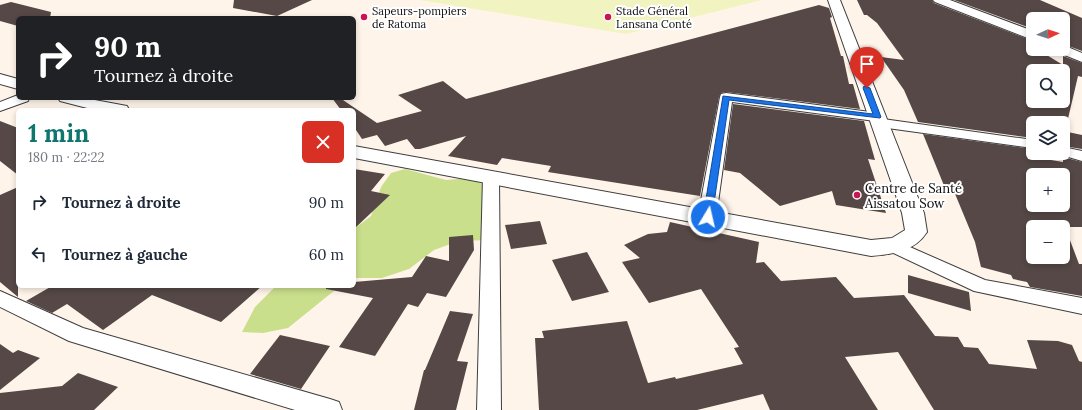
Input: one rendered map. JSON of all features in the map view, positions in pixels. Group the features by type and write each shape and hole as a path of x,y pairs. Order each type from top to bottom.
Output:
{"street":[{"path":"356,152 871,248 894,246 907,241 916,232 913,213 834,0"},
{"path":"939,0 1026,33"},
{"path":"1070,53 1082,58"},
{"path":"0,79 16,83"},
{"path":"708,217 726,97 1026,143"},
{"path":"0,107 18,100"},
{"path":"73,100 110,108"},
{"path":"1070,153 1082,156"},
{"path":"489,410 491,177"},
{"path":"894,246 981,286 1082,306"},
{"path":"0,298 77,335 330,410"}],"green space":[{"name":"Stade Général Lansana Conté","path":"420,0 762,0 626,34"},
{"path":"405,169 446,180 469,178 494,189 490,240 459,241 434,250 409,269 382,278 356,278 356,227 371,216 381,187 391,173"},
{"path":"274,288 338,288 288,328 263,333 242,332 255,307"}],"building":[{"path":"234,0 312,0 277,16 233,8"},
{"path":"857,0 932,0 934,3 1026,38 1026,56 1048,56 1061,64 1026,64 1026,108 1070,108 1070,64 1063,64 1063,56 1082,63 1082,77 1078,76 1069,116 1026,116 1026,137 918,122 904,90 881,57 904,60 877,23 867,15 864,15"},
{"path":"954,0 1040,0 1068,12 1026,12 1026,26"},
{"path":"11,2 51,12 50,16 16,16 16,25 0,21 0,5"},
{"path":"819,5 829,8 832,17 830,18 841,56 843,56 849,84 853,84 860,109 726,92 721,93 700,196 548,172 551,166 502,158 497,165 448,156 466,136 420,149 415,149 407,139 385,146 377,135 362,139 356,130 356,109 377,123 422,111 398,95 443,81 466,99"},
{"path":"1070,13 1082,18 1082,51 1070,47"},
{"path":"334,100 343,100 355,108 340,108"},
{"path":"733,104 864,121 875,160 868,159 886,213 836,205 832,191 780,206 740,173 724,170"},
{"path":"0,121 16,127 16,173 0,161"},
{"path":"1070,132 1082,135 1082,149 1070,147"},
{"path":"923,134 1026,148 1026,160 1051,160 1063,162 1063,160 1070,159 1082,162 1082,227 1070,227 1070,220 1026,220 1026,264 1070,264 1070,240 1079,264 1082,264 1082,296 1030,287 1027,282 1013,279 1011,275 981,267 975,242 953,189 945,188"},
{"path":"356,169 385,174 371,191 390,195 356,227"},
{"path":"16,188 16,288 18,288 18,297 0,282 0,195"},
{"path":"540,221 547,244 511,249 505,225"},
{"path":"670,222 759,242 756,263 764,262 781,281 836,277 854,298 904,295 935,336 958,337 964,347 978,348 989,364 1037,369 1027,340 1058,341 1072,345 1079,361 1082,362 1082,410 934,410 898,352 845,357 878,410 770,410 763,394 697,410 539,410 535,338 544,338 542,331 627,321 648,383 675,377 676,379 743,364 734,348 739,347 701,289 649,303 622,262 640,258 624,245 648,234 667,232"},
{"path":"473,235 474,250 446,297 427,293 418,307 408,304 375,356 339,347 373,298 326,288 356,288 356,282 412,277 426,256 449,261 449,237"},
{"path":"587,252 609,292 572,301 552,260"},
{"path":"908,275 969,292 971,311 908,293"},
{"path":"49,288 260,288 221,322 152,295 103,330 67,304 52,313 26,301"},
{"path":"450,311 473,314 457,361 468,362 456,410 414,410 424,370"},
{"path":"280,335 330,346 301,389 250,374"},
{"path":"0,344 13,353 18,350 40,358 0,390"},
{"path":"78,373 118,387 94,410 0,410 0,393 62,386"}],"place":[{"name":"Sapeurs-pompiers de Ratoma","path":"364,17"},
{"name":"Stade Général Lansana Conté","path":"608,17"},
{"name":"Centre de Santé Aissatou Sow","path":"857,195"}],"route":[{"path":"708,217 726,97 878,117 867,88"}]}
